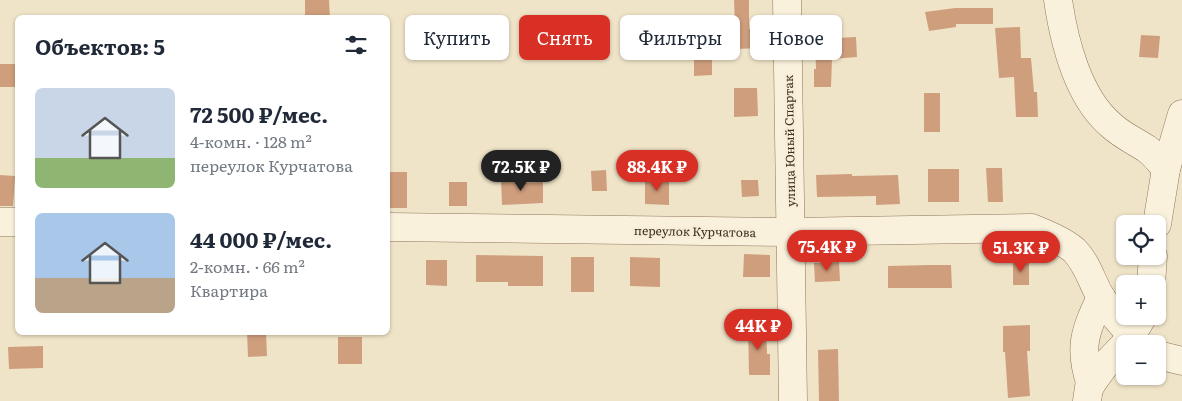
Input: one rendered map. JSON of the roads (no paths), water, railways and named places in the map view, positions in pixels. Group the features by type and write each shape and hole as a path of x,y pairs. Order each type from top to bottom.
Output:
{"street":[{"name":"улица Юный Спартак","path":"787,0 793,401"},
{"path":"1058,0 1068,52 1091,103 1109,124 1126,138 1148,150 1166,169"},
{"path":"1159,215 1166,169 1182,114"},
{"path":"0,222 15,222"},
{"name":"переулок Курчатова","path":"390,226 790,232 1032,228 1056,238 1073,250 1087,267 1101,297 1116,319 1134,333"},
{"path":"1089,393 1084,345 1088,324 1101,297"},
{"path":"1089,393 1105,365 1134,333"},
{"path":"1166,357 1182,360"}]}
